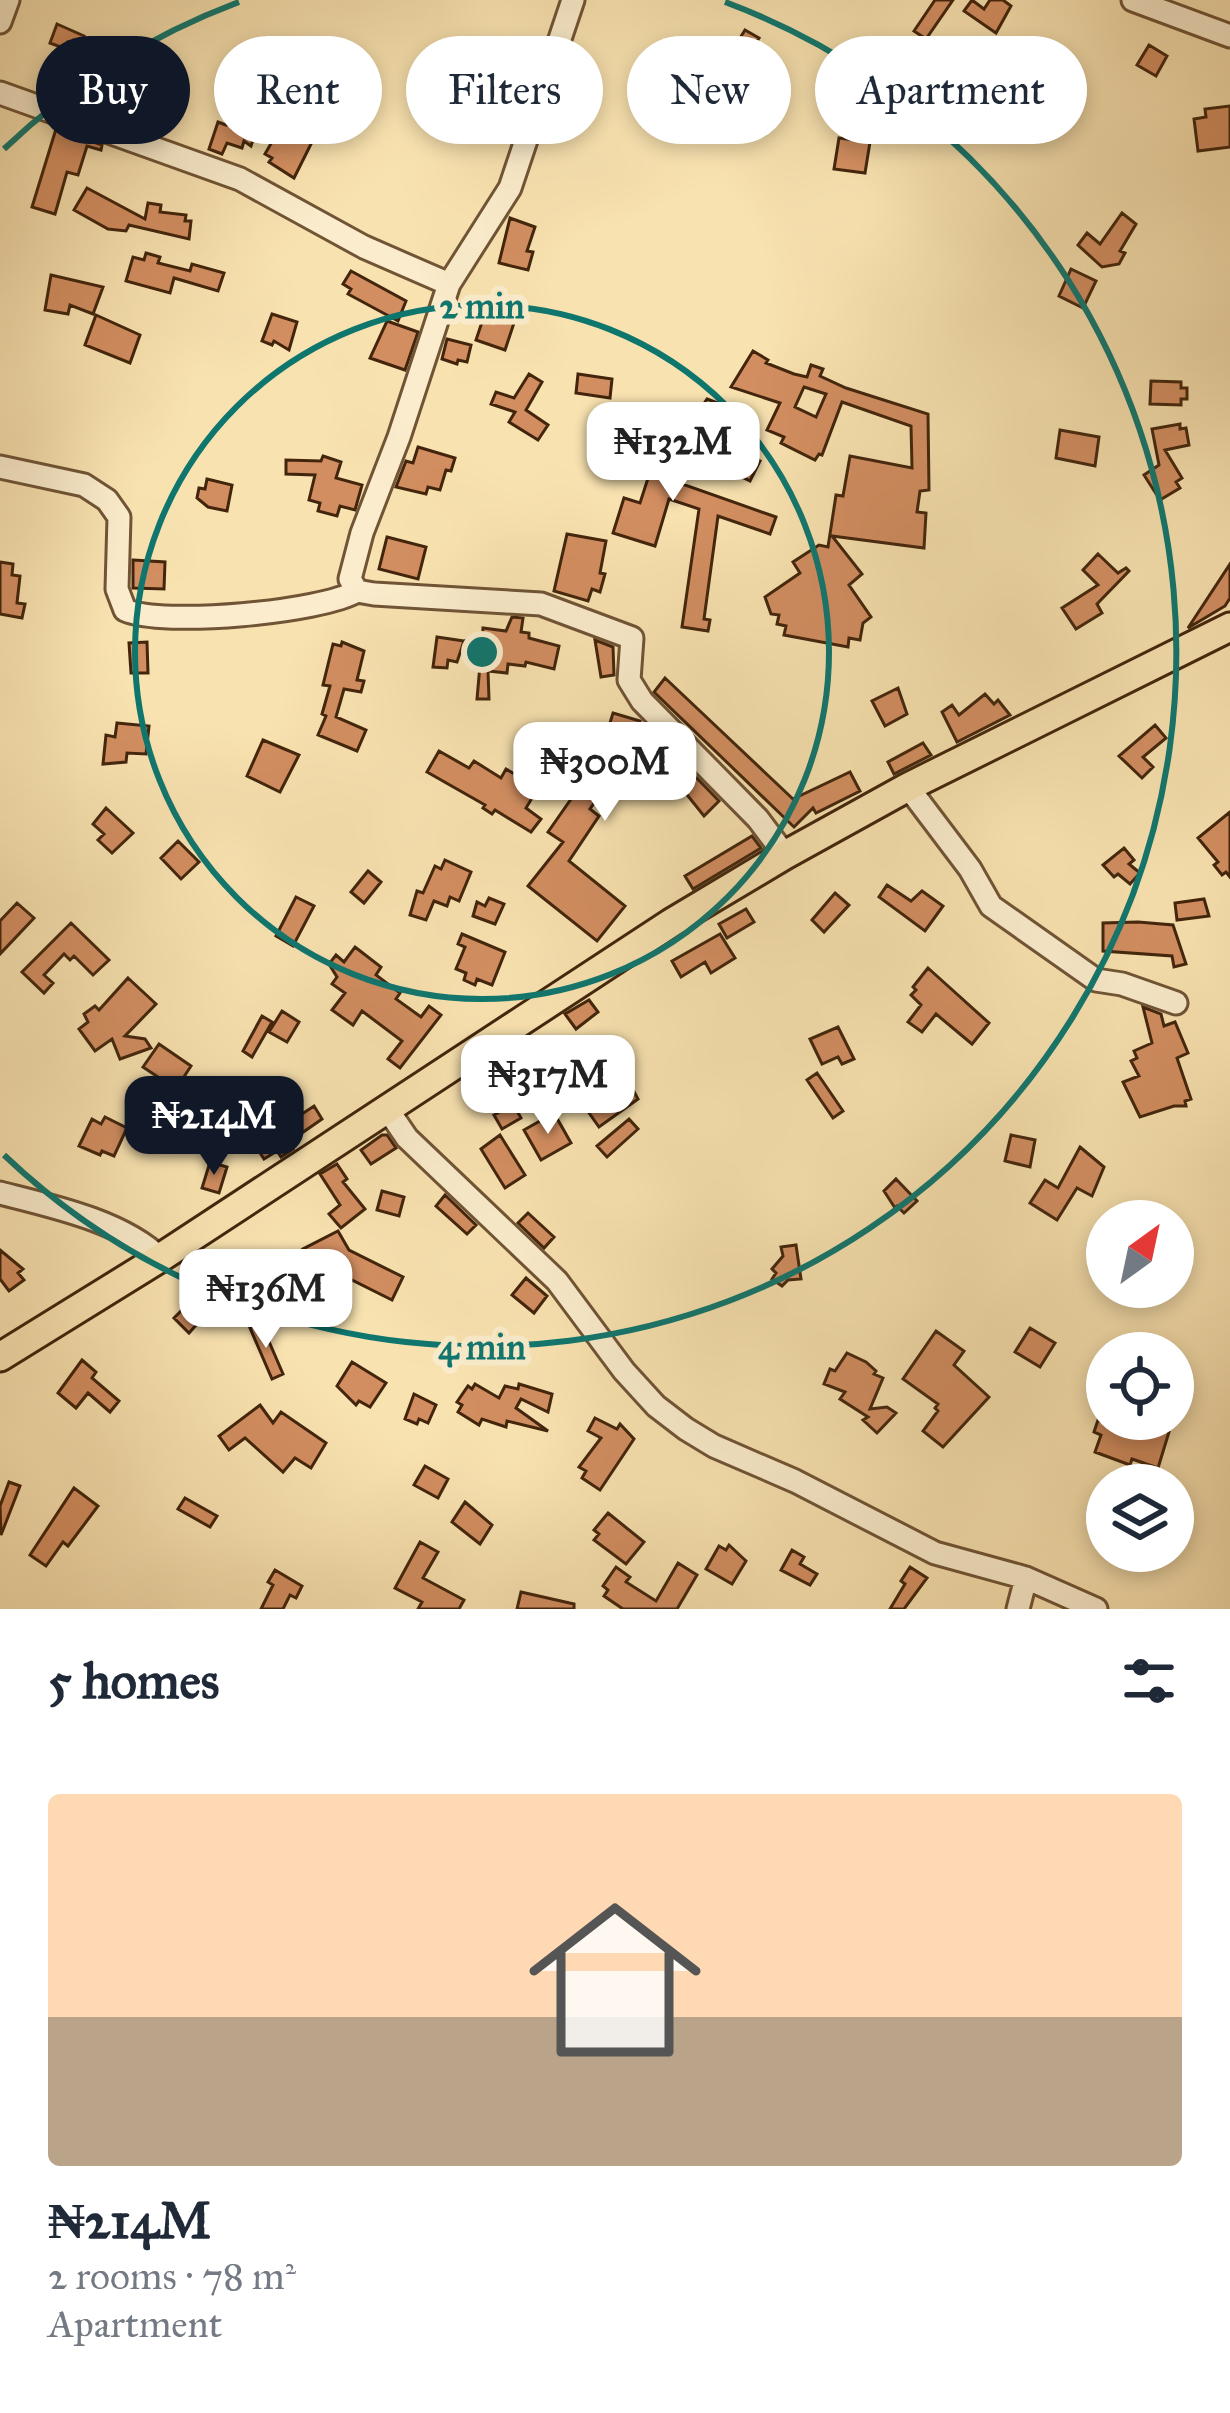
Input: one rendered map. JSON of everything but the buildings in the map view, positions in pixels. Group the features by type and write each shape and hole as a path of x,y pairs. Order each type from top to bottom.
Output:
{"main road":[{"path":"0,1357 160,1258 671,923 784,855 1230,627"}],"street":[{"path":"0,22 8,0"},
{"path":"357,591 350,579 353,561 400,437 449,284 510,188 573,0"},
{"path":"1132,0 1230,36"},
{"path":"0,93 240,179 364,247 449,284"},
{"path":"0,467 85,485 106,500 119,517 116,589 125,610 137,615 186,618 301,608 339,602 357,591 542,604 632,638 629,680 642,700 758,819 784,855"},
{"path":"908,788 970,869 991,906 1096,980 1176,1003"},
{"path":"388,1110 407,1138 557,1281 656,1406 686,1429 935,1553 1026,1578 1096,1609"},
{"path":"0,1193 126,1232 160,1258"},
{"path":"1018,1609 1026,1578"}]}
